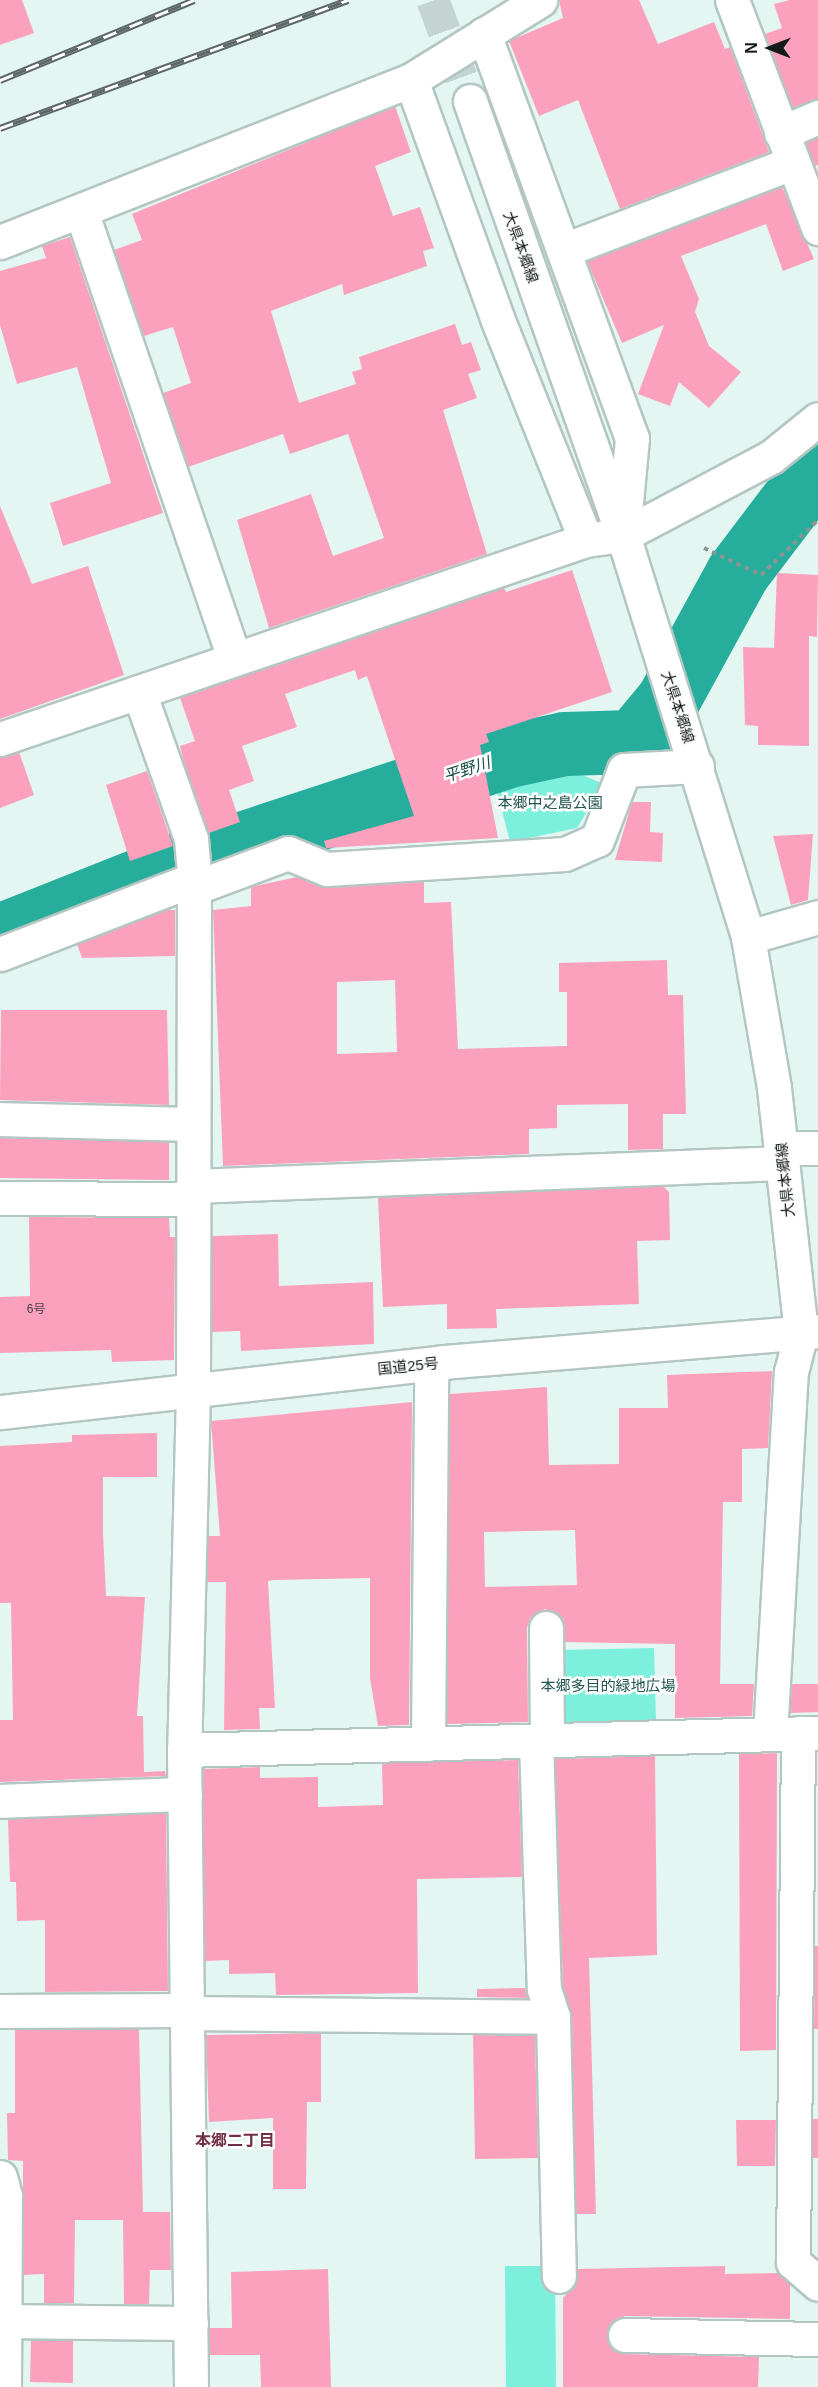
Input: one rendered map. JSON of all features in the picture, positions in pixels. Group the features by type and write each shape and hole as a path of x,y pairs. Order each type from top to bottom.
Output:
{"main road":[{"path":"0,242 411,80 540,0"},
{"path":"732,0 818,228"},
{"path":"484,34 632,438 623,535"},
{"path":"411,80 515,363 586,540"},
{"name":"大県本郷線","path":"470,101 623,535 748,937 810,1332"},
{"path":"564,250 786,148 818,117"},
{"path":"81,211 234,658"},
{"path":"0,739 586,540 623,535 771,457 818,419"},
{"path":"139,692 193,871 193,1391 184,1750 191,2387"},
{"path":"0,954 193,871 288,853 327,869 565,854 597,840 624,770 696,766"},
{"path":"748,937 818,917"},
{"path":"0,1119 193,1124"},
{"path":"0,1198 193,1193 782,1155 818,1148"},
{"path":"810,1332 791,1372 795,1734 807,1914 807,2073 793,2262 818,2284"},
{"name":"国道25号","path":"0,1412 431,1364 810,1332"},
{"path":"429,1744 431,1364"},
{"path":"546,1628 542,1740 544,1989 553,2017 559,2276"},
{"path":"184,1750 795,1734"},
{"path":"0,1801 185,1794"},
{"path":"0,2011 553,2017"},
{"path":"0,2177 4,2387"},
{"path":"3,2321 191,2323"},
{"path":"625,2335 818,2339"}],"path":[{"path":"704,548 731,558 761,575 818,520"}],"green space":[{"name":"本郷中之島公園","path":"565,768 604,784 577,828 510,842 495,783"},
{"name":"本郷多目的緑地広場","path":"654,1648 656,1721 562,1724 560,1650"},
{"path":"505,2266 555,2266 556,2387 506,2387"}],"building":[{"path":"0,0 22,0 34,33 0,45"},
{"path":"559,0 639,0 658,44 714,22 725,49 730,47 769,152 620,209 578,100 539,116 509,41 563,18"},
{"path":"790,0 818,0 818,99 793,108 765,34 782,28 774,4"},
{"path":"395,106 411,152 375,166 393,216 420,207 434,248 423,251 427,266 344,295 342,284 271,311 299,403 356,384 352,372 362,369 359,357 455,324 462,345 471,342 481,370 468,374 477,398 443,410 487,554 269,628 237,520 311,494 333,556 384,538 348,434 290,454 283,434 188,467 163,393 191,383 173,327 144,336 114,250 142,240 132,214"},
{"path":"818,137 818,165 815,166 806,143"},
{"path":"782,187 814,259 783,271 766,224 681,256 699,299 695,312 709,346 741,372 709,408 679,382 670,406 638,394 664,325 622,343 587,261"},
{"path":"70,237 163,513 63,546 50,503 111,483 77,367 17,384 0,325 0,271 46,258 42,246"},
{"path":"0,506 32,584 88,566 124,675 0,719"},
{"path":"572,570 612,692 486,734 489,742 480,745 498,838 326,848 324,841 414,816 367,676 358,680 355,670 285,694 297,727 242,746 254,781 229,790 240,822 209,833 180,746 195,741 180,698 504,588 506,592"},
{"path":"777,573 818,575 817,637 809,636 809,746 758,745 758,726 745,725 743,647 774,648"},
{"path":"19,752 34,795 0,808 0,757"},
{"path":"147,771 173,846 130,861 106,785"},
{"path":"632,802 651,802 650,832 663,833 662,862 615,860"},
{"path":"813,834 808,900 791,905 773,836"},
{"path":"297,877 328,888 424,882 424,903 451,902 458,1049 567,1046 567,992 559,992 559,963 667,960 668,995 683,995 686,1114 663,1114 663,1149 628,1150 628,1104 557,1105 557,1128 529,1129 529,1154 223,1166 213,910 251,906 251,887","holes":["395,980 397,1052 337,1054 337,982"]},
{"path":"165,910 175,910 175,956 82,958 77,944"},
{"path":"1,1010 167,1010 169,1105 0,1100"},
{"path":"0,1138 169,1142 169,1180 0,1178"},
{"path":"663,1186 669,1192 670,1240 637,1241 639,1304 496,1309 497,1328 447,1329 447,1304 383,1307 378,1198"},
{"path":"29,1217 169,1218 170,1237 175,1237 174,1360 112,1362 111,1350 0,1353 0,1297 30,1296"},
{"path":"278,1234 279,1286 373,1282 374,1344 241,1351 240,1331 212,1332 212,1236"},
{"path":"772,1371 768,1448 742,1449 742,1502 723,1502 720,1684 754,1684 752,1716 675,1718 675,1644 565,1642 562,1618 545,1609 530,1618 527,1628 528,1722 447,1724 450,1394 547,1387 549,1465 619,1464 619,1408 668,1408 667,1375","holes":["575,1530 577,1585 485,1587 484,1532"]},
{"path":"412,1402 409,1725 378,1726 370,1678 370,1578 273,1580 268,1581 275,1708 259,1708 260,1729 224,1730 226,1582 207,1582 208,1536 220,1536 211,1421"},
{"path":"157,1433 157,1477 103,1477 103,1533 106,1596 145,1597 137,1716 143,1716 144,1772 165,1771 166,1776 0,1782 0,1720 13,1720 11,1603 0,1603 0,1446 72,1442 72,1435"},
{"path":"792,1684 818,1684 818,1712 790,1713"},
{"path":"777,1753 776,2050 740,2051 739,1754"},
{"path":"655,1756 657,1955 589,1958 596,2214 576,2214 572,2017 563,1986 555,1759"},
{"path":"518,1760 522,1877 417,1879 418,1993 276,1995 275,1973 229,1974 229,1960 205,1961 203,1769 260,1767 260,1778 318,1777 318,1807 383,1805 382,1763"},
{"path":"166,1813 168,1991 45,1992 45,1920 17,1921 16,1882 10,1882 8,1819"},
{"path":"815,1946 818,1946 818,2029 814,2029"},
{"path":"525,1988 527,1998 477,1997 477,1989"},
{"path":"139,2029 143,2212 170,2212 171,2270 150,2270 149,2304 124,2304 123,2220 75,2220 74,2303 44,2303 44,2274 23,2275 23,2161 8,2160 7,2113 15,2113 15,2030"},
{"path":"321,2033 321,2102 307,2102 306,2189 273,2189 273,2118 209,2122 206,2035"},
{"path":"473,2035 535,2036 538,2158 475,2159"},
{"path":"813,2119 818,2119 818,2158 813,2158"},
{"path":"736,2120 776,2120 775,2166 737,2166"},
{"path":"725,2266 725,2274 778,2273 790,2284 790,2319 625,2316 609,2326 608,2343 625,2354 759,2357 758,2387 563,2387 563,2298 576,2284 578,2269"},
{"path":"328,2269 331,2387 261,2387 260,2355 209,2355 209,2328 232,2328 231,2272"},
{"path":"31,2340 73,2341 73,2383 30,2382"}],"waterway":[{"name":"平野川","path":"0,936 184,863 509,756 565,744 634,742 668,701 738,573 801,490 818,476"}],"tunnel":[{"path":"433,0 470,101"}],"railway":[{"path":"0,80 194,0"},
{"path":"0,128 348,0"}],"district":[{"name":"本郷二丁目","path":"235,2141"}]}
